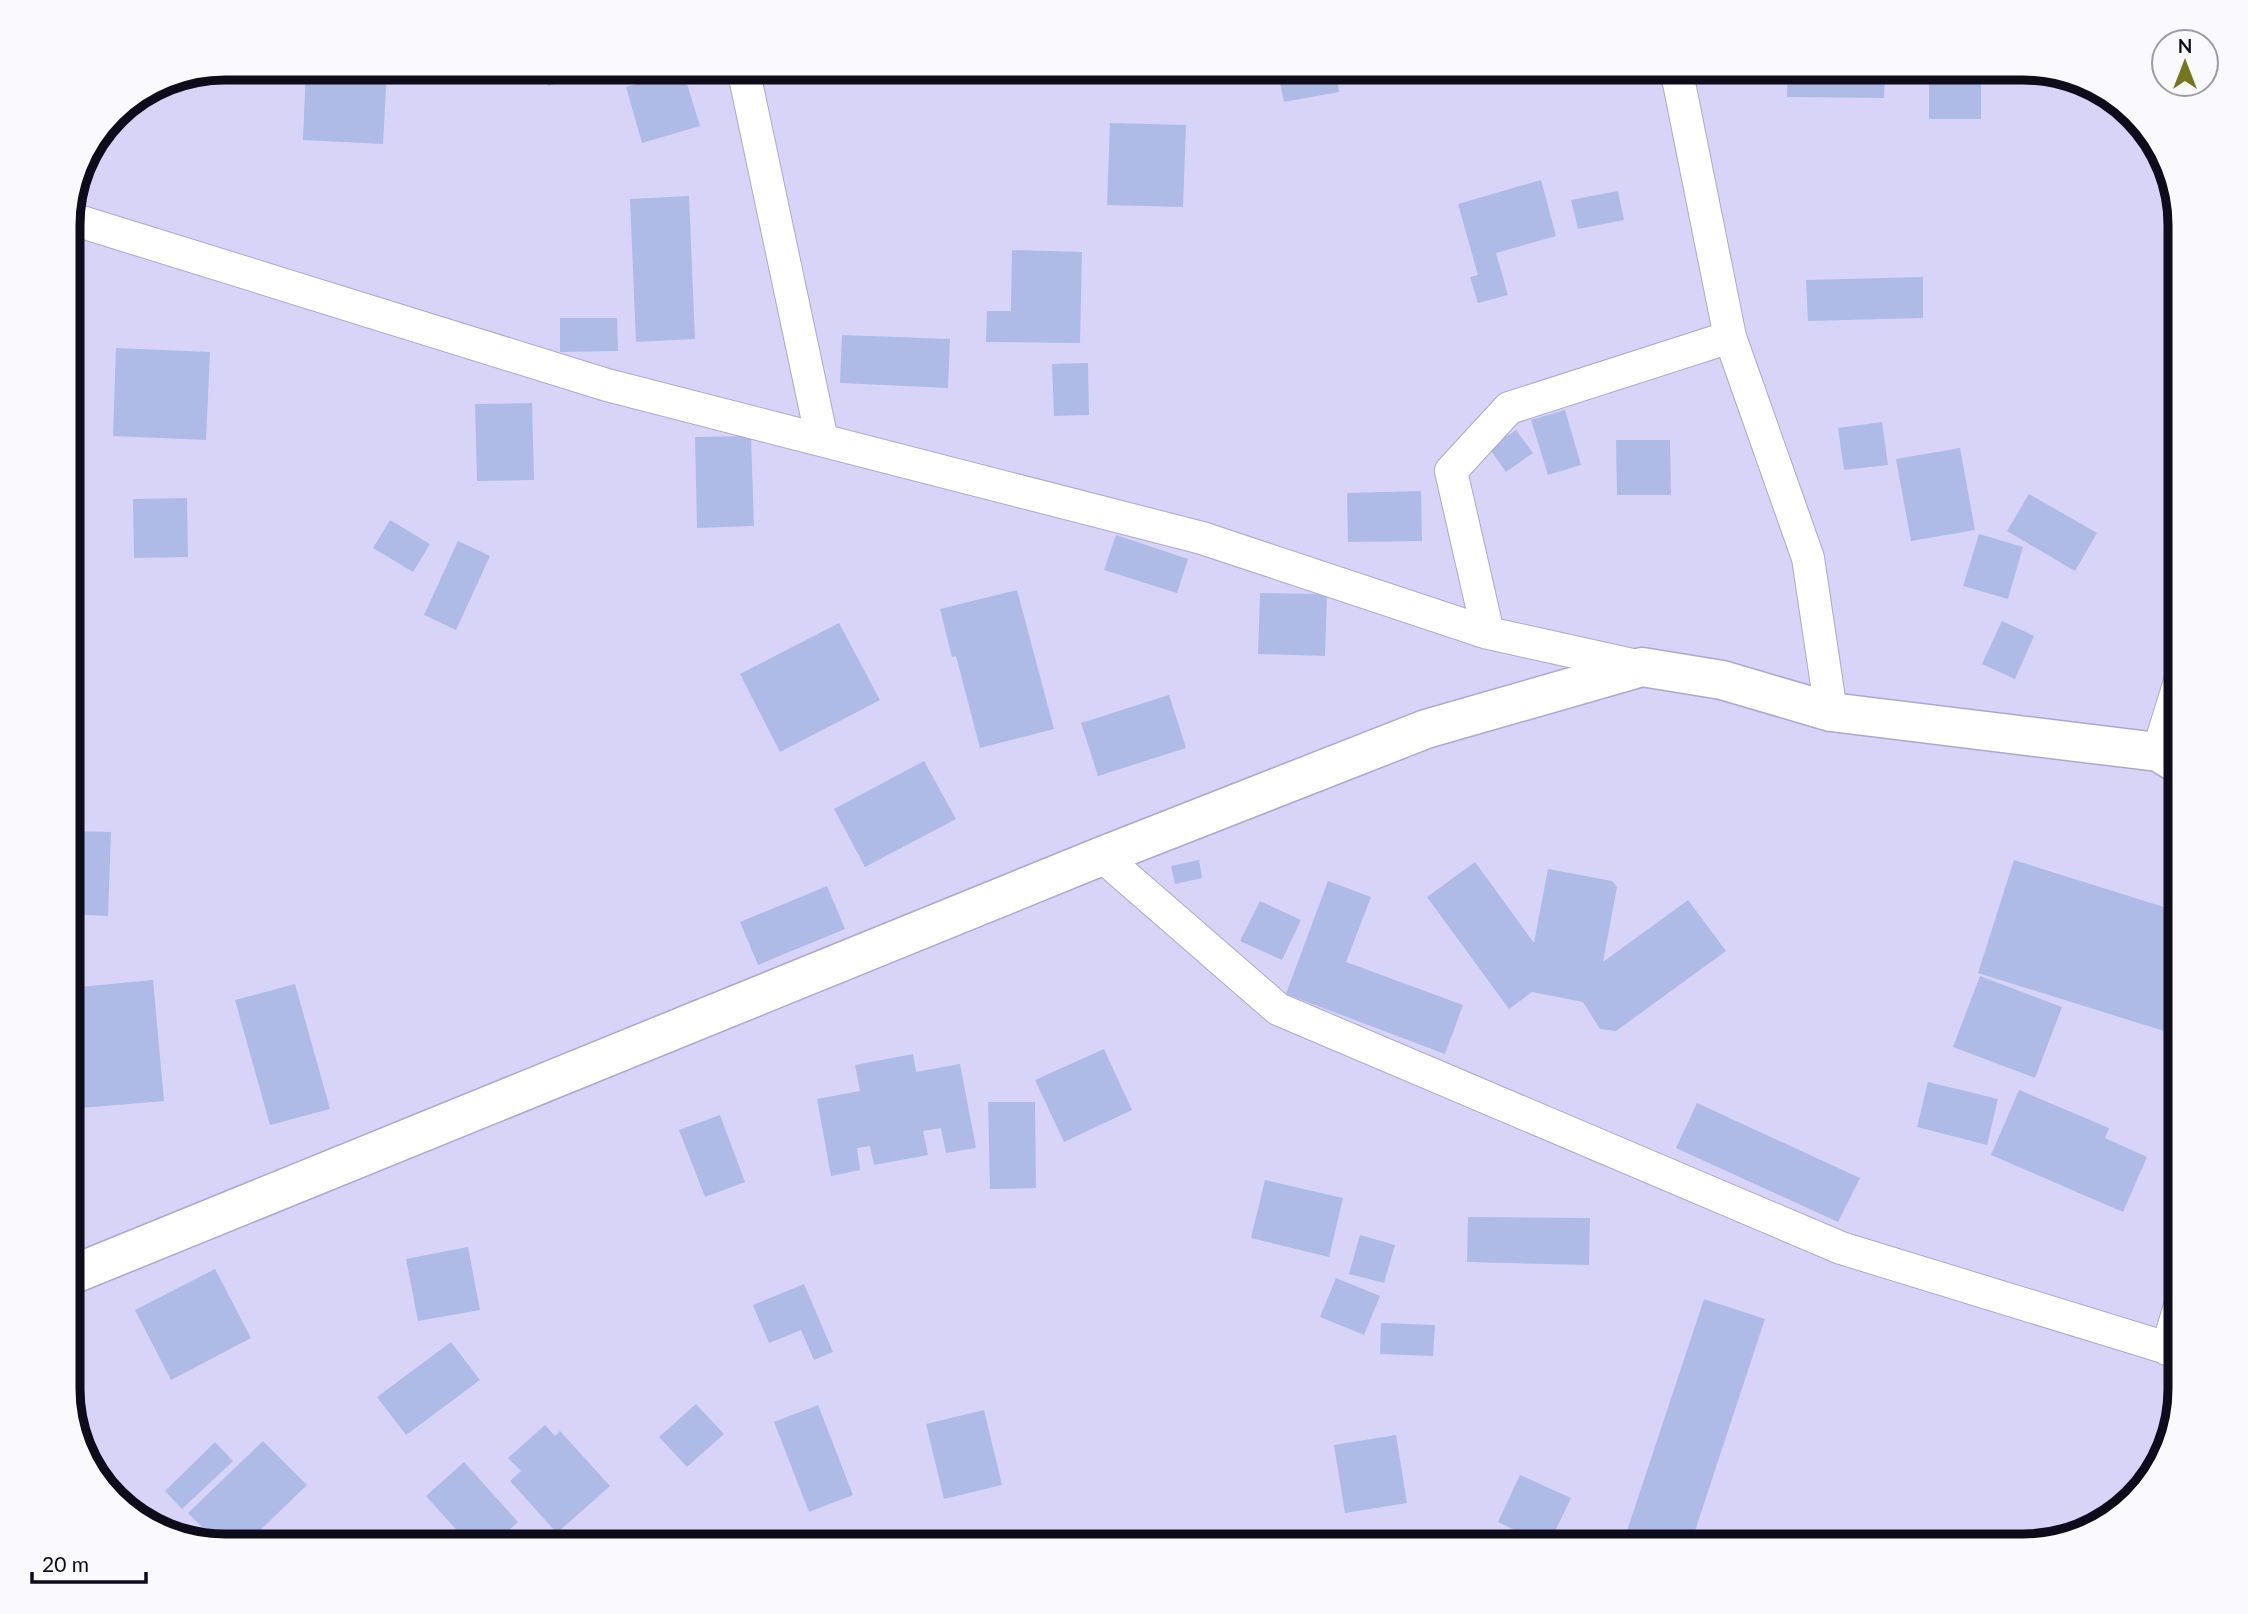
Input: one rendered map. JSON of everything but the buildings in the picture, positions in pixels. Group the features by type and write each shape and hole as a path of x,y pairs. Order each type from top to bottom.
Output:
{"main road":[{"path":"81,1271 1102,856 1426,729 1642,667 1722,680 1832,712 2168,759"}],"street":[{"path":"1678,80 1730,337 1808,558 1832,712"},
{"path":"746,81 822,440"},
{"path":"81,222 607,385 1202,538 1488,633 1642,667"},
{"path":"1488,633 1451,471 1510,408 1730,337"},
{"path":"1102,856 1278,1009 1842,1248 2168,1349"}]}
